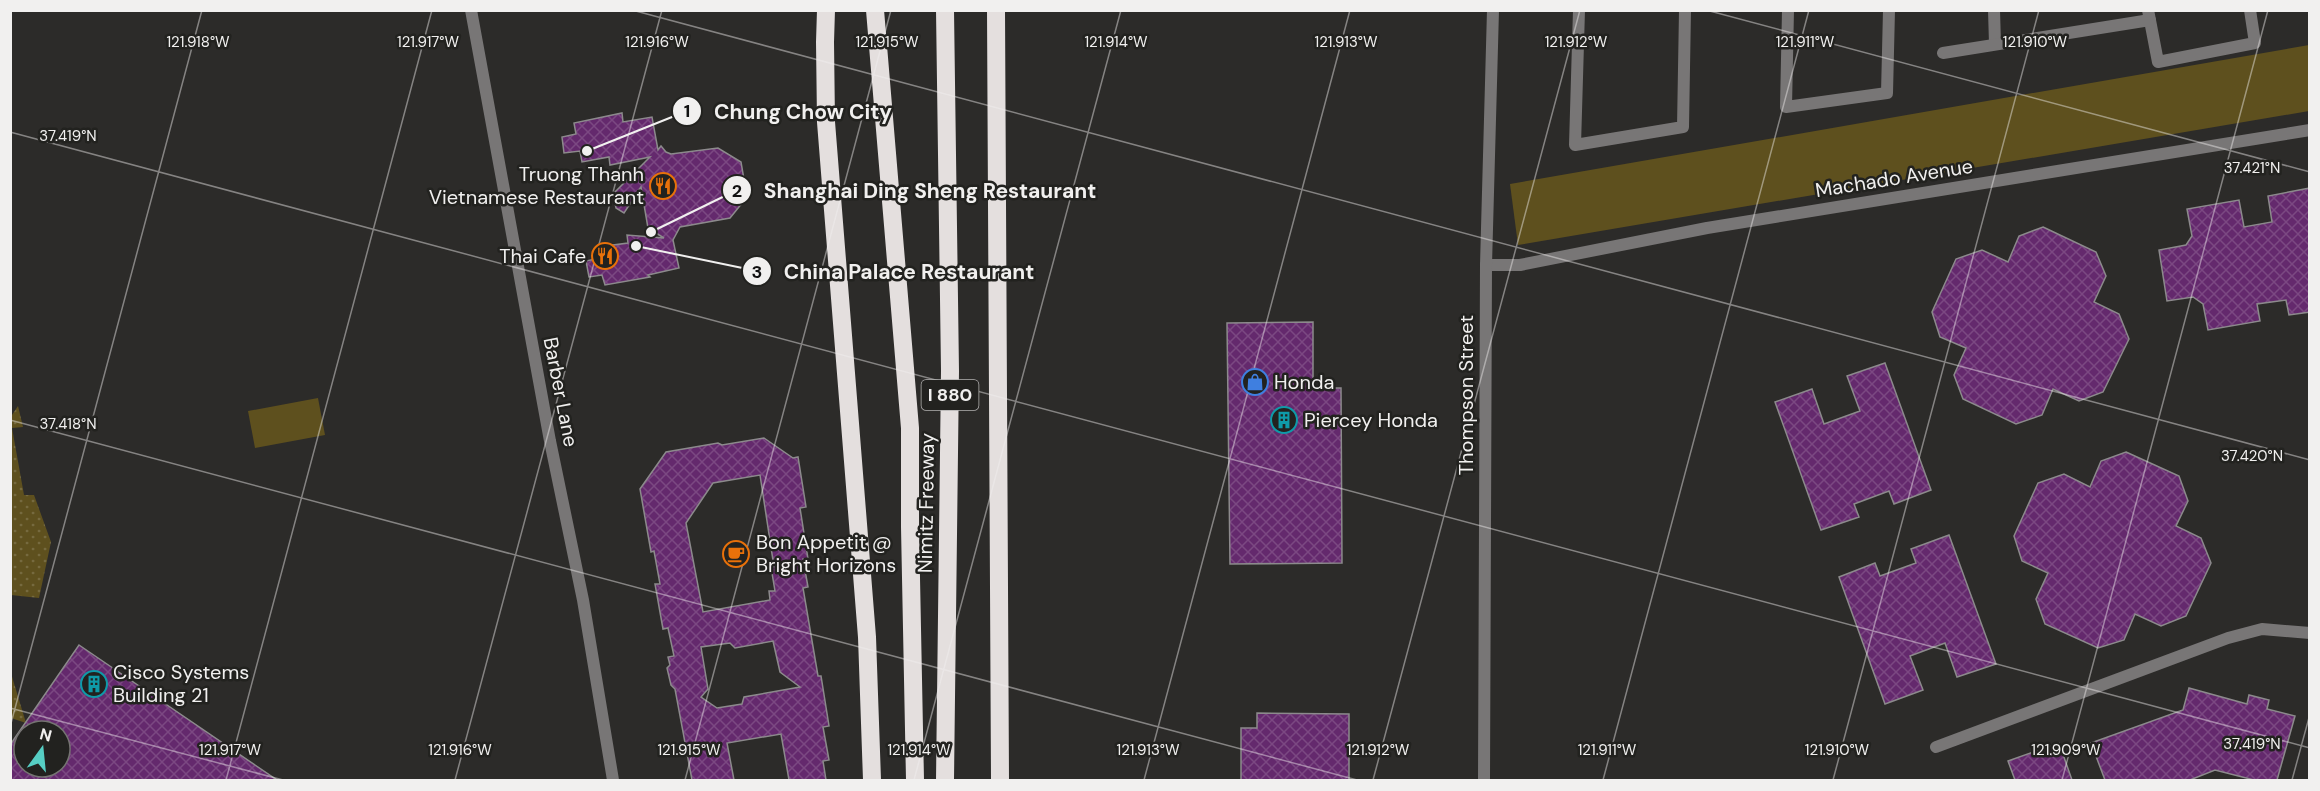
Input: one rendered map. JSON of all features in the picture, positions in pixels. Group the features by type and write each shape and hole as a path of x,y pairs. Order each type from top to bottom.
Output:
{"highway":[{"path":"826,10 826,122 867,637 872,780"},
{"path":"875,10 910,428 915,780"},
{"name":"Nimitz Freeway","path":"945,10 950,371 945,780"},
{"name":"I 880","path":"996,10 1000,780"}],"street":[{"name":"Barber Lane","path":"471,10 552,451 583,600 613,780"},
{"name":"Thompson Street","path":"1484,780 1486,265 1493,10"},
{"path":"1579,10 1575,145 1683,128 1685,10"},
{"path":"1788,10 1786,107 1887,93 1889,10"},
{"path":"1994,10 1995,44"},
{"path":"1943,53 2149,15 2158,62 2255,43 2250,10"},
{"name":"Machado Avenue","path":"1486,265 1520,265 1707,228 2310,130"},
{"path":"1936,747 2228,638 2262,629 2310,633"}],"shaded area":[{"path":"2309,45 2309,111 1518,245 1510,184"},
{"path":"318,398 325,435 255,448 248,411"},
{"path":"18,406 23,427 12,428 24,495 34,495 51,542 39,598 11,595 10,418"},
{"path":"10,670 25,719 11,718"}],"building":[{"path":"622,113 623,122 652,117 658,150 661,146 671,154 718,148 741,162 747,197 730,218 680,227 673,240 679,268 648,275 650,277 605,285 602,275 589,277 586,261 600,258 598,247 628,243 627,235 664,238 648,228 641,187 624,213 616,208 613,194 650,157 610,165 609,157 582,162 580,151 564,153 562,137 576,134 574,123"},
{"path":"2310,188 2310,312 2289,315 2286,300 2257,304 2260,321 2208,330 2203,304 2193,297 2167,301 2159,250 2186,245 2192,236 2187,209 2239,200 2244,227 2272,222 2268,196"},
{"path":"2043,227 2096,252 2106,276 2094,302 2119,314 2129,339 2103,392 2079,401 2053,389 2042,415 2016,424 1963,399 1954,375 1966,348 1940,337 1932,312 1956,259 1982,250 2008,262 2019,236"},
{"name":"Piercey Honda","path":"1313,322 1313,388 1341,388 1342,563 1230,564 1227,323"},
{"path":"1885,363 1931,490 1894,504 1889,491 1854,504 1859,517 1821,530 1775,402 1812,389 1824,424 1860,411 1847,376"},
{"path":"764,438 793,458 798,457 806,507 800,508 808,559 803,559 808,587 803,588 829,726 823,727 829,760 823,761 826,780 789,780 781,734 727,743 734,780 692,780 675,689 671,685 667,668 670,665 668,657 674,656 668,628 663,629 655,584 660,584 654,551 651,552 640,489 666,452 718,443 722,445","holes":["760,475 774,567 771,567 775,591 769,591 770,600 703,612 686,523 713,483","773,641 780,672 800,687 744,697 742,704 717,708 701,697 708,689 701,647 730,643 735,648"]},
{"path":"2126,452 2179,476 2188,501 2176,526 2201,538 2211,563 2186,616 2161,626 2135,614 2124,640 2098,648 2045,624 2036,599 2048,573 2022,561 2014,536 2038,483 2064,474 2090,487 2101,461"},
{"path":"1949,535 1996,664 1957,677 1945,643 1910,656 1923,690 1885,704 1839,577 1875,563 1880,576 1916,563 1911,549"},
{"name":"Cisco Systems Building 21","path":"79,645 277,780 10,780 10,745 12,742 12,779 72,779 72,719 28,719"},
{"path":"2189,688 2247,704 2249,695 2269,700 2267,709 2295,716 2277,780 2254,780 2215,770 2190,780 2105,780 2091,743 2183,710"},
{"path":"1257,713 1349,714 1349,780 1241,780 1241,728 1257,728"},
{"path":"2059,743 2072,780 2015,780 2008,761"}],"place":[{"name":"Chung Chow City","path":"587,151"},
{"name":"Truong Thanh Vietnamese Restaurant","path":"663,186"},
{"name":"Shanghai Ding Sheng Restaurant","path":"651,232"},
{"name":"China Palace Restaurant","path":"636,246"},
{"name":"Thai Cafe","path":"605,256"},
{"name":"Honda","path":"1255,382"},
{"name":"Piercey Honda","path":"1284,420"},
{"name":"Bon Appetit @ Bright Horizons","path":"736,554"},
{"name":"Cisco Systems Building 21","path":"94,684"}]}
